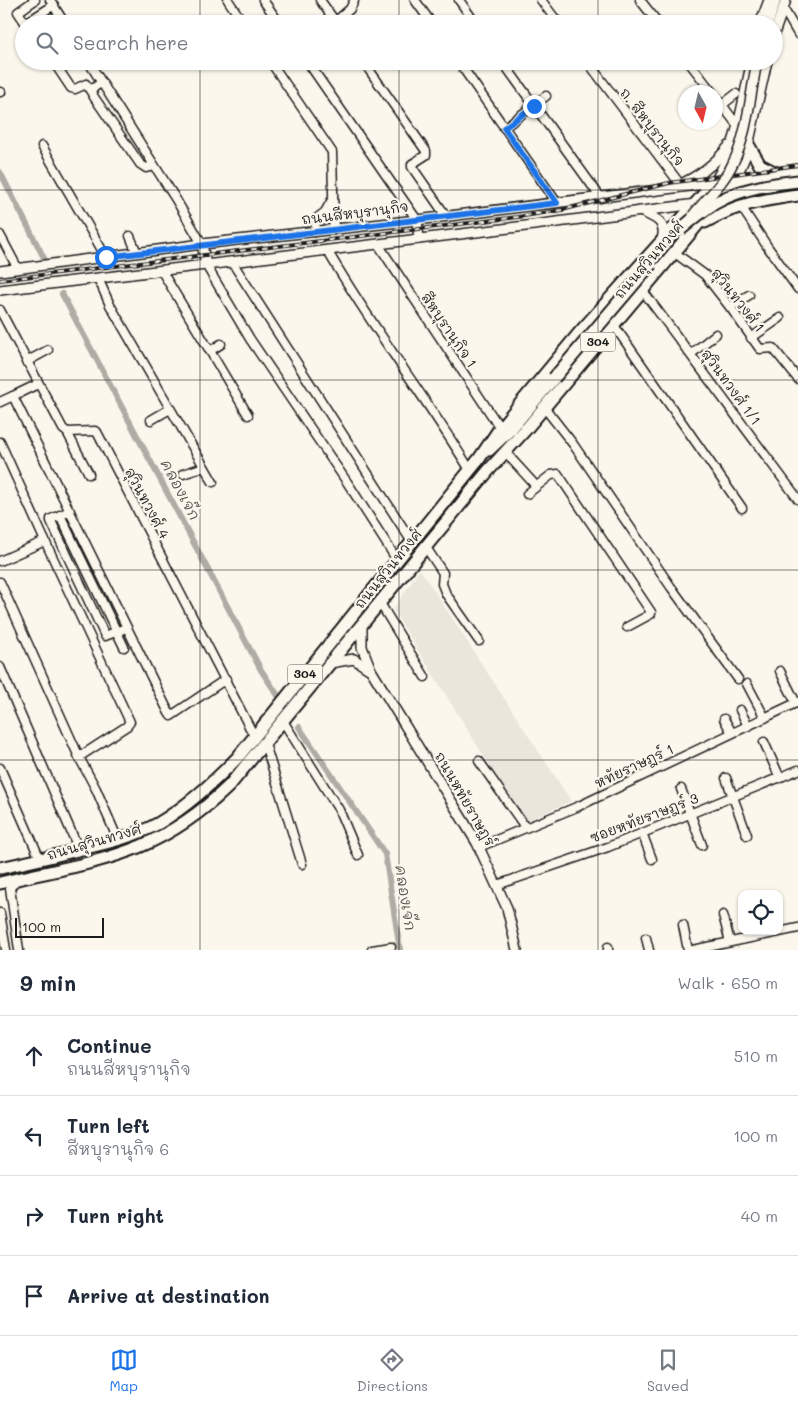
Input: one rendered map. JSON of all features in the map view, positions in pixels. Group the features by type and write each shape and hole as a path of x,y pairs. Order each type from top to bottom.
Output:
{"highway":[{"path":"748,146 760,166 778,174"},
{"path":"714,183 798,171"},
{"name":"ถนนสุวินทวงศ์","path":"0,868 118,840 157,824 180,809 221,775 479,459 500,428 632,273 662,240 697,227 735,180"},
{"path":"479,459 512,429 680,233 704,210 731,195 759,187 798,181"},
{"name":"ถนนสุวินทวงศ์","path":"0,883 90,862 139,847 166,834 219,796 238,777 488,470 675,253 680,233 696,204 714,183"},
{"path":"696,204 798,188"},
{"path":"697,227 719,214 740,205 758,200 798,195"},
{"path":"632,273 649,270 653,276 647,286"}],"main road":[{"path":"763,15 769,0"},
{"path":"771,15 776,0"},
{"path":"714,183 728,158 735,138 750,70"},
{"path":"680,233 722,181 734,162 742,137 756,70"},
{"path":"735,180 744,163 763,70"},
{"path":"670,189 699,174 716,162 735,138"},
{"name":"ถนนสีหบุรานุกิจ","path":"0,272 202,244 334,230 714,183"},
{"path":"0,290 696,204"},
{"path":"640,211 655,217 661,223 664,229 662,240"},
{"path":"416,220 419,239"},
{"path":"202,244 206,265"},
{"name":"ถนนหทัยราษฎร์","path":"362,624 362,647 371,670 479,847 507,908 517,950"},
{"path":"330,663 354,659 371,670"}],"street":[{"path":"20,15 18,12 35,0"},
{"path":"228,0 238,15"},
{"path":"263,0 274,15"},
{"path":"320,0 330,15"},
{"path":"415,0 426,15"},
{"path":"459,0 470,15"},
{"path":"541,0 552,15"},
{"path":"640,0 652,15"},
{"path":"36,15 52,3 59,15"},
{"path":"344,15 355,3"},
{"path":"784,4 798,34"},
{"path":"59,70 72,89 86,84 140,164 146,168 154,166"},
{"path":"93,70 202,244"},
{"path":"276,70 332,152 334,230"},
{"path":"313,70 416,220"},
{"path":"369,70 426,151 426,155 412,164 412,168 446,216"},
{"path":"464,70 557,203"},
{"path":"508,70 601,198"},
{"name":"ถ. สีหบุรานุกิจ","path":"594,70 680,184"},
{"path":"695,70 707,85"},
{"path":"90,90 101,83"},
{"path":"723,105 736,94"},
{"path":"504,128 546,96"},
{"path":"723,107 738,126"},
{"path":"42,146 106,257"},
{"path":"315,232 316,219 327,208 333,198"},
{"path":"740,205 798,289"},
{"path":"0,235 18,269"},
{"path":"130,236 138,253"},
{"name":"สีหบุรานุกิจ 1","path":"378,244 500,428"},
{"path":"327,250 350,288 446,430 470,470"},
{"name":"สุวินทวงศ์ 1","path":"675,253 705,275 762,350 774,348 797,377"},
{"path":"232,262 412,542"},
{"path":"206,265 250,339 349,485 397,560"},
{"path":"161,270 248,415"},
{"path":"98,278 110,305 213,482"},
{"name":"สุวินทวงศ์ 1/1","path":"647,286 691,354 798,499"},
{"path":"730,307 749,295"},
{"path":"0,310 26,362 89,474"},
{"path":"751,338 780,318"},
{"path":"613,324 742,508"},
{"path":"691,354 716,334"},
{"path":"210,351 222,344"},
{"path":"26,362 48,350"},
{"path":"0,402 38,384"},
{"path":"13,396 171,716 226,679"},
{"path":"544,407 573,444 671,587 738,679"},
{"path":"151,420 170,409"},
{"name":"สุวินทวงศ์ 4","path":"67,432 97,432 254,736"},
{"path":"0,442 130,722 128,726 78,757"},
{"path":"505,452 536,486"},
{"path":"183,474 204,467"},
{"path":"527,494 553,474 558,474 651,612 651,614 627,627"},
{"path":"70,511 51,520 83,591 105,636 126,628"},
{"path":"60,515 124,647"},
{"path":"59,540 80,530"},
{"path":"0,561 45,541"},
{"path":"426,546 443,573 442,584 446,594 479,641"},
{"path":"83,591 105,581"},
{"path":"0,582 78,757 96,789 118,840"},
{"path":"380,603 425,677"},
{"path":"0,667 79,850"},
{"path":"780,670 797,702"},
{"path":"746,684 765,718"},
{"name":"หทัยราษฎร์ 1","path":"479,847 579,806 797,702"},
{"path":"740,710 748,726"},
{"path":"724,719 732,733"},
{"path":"283,721 339,810 358,855"},
{"path":"764,742 780,778"},
{"path":"265,744 302,864"},
{"path":"480,761 524,827"},
{"path":"0,768 40,859"},
{"name":"ซอยหทัยราษฎร์ 3","path":"497,885 608,847 798,770"},
{"path":"726,778 747,835"},
{"path":"681,789 702,844"},
{"path":"642,833 652,859"},
{"path":"17,878 10,888 20,950"},
{"path":"0,913 6,950"},
{"path":"723,915 730,942"},
{"path":"683,924 688,950"},
{"path":"783,931 798,928"},
{"path":"693,950 760,935"},
{"path":"646,938 649,950"},
{"path":"372,950 391,947"}],"shaded area":[{"path":"420,569 571,801 525,822 393,610"}],"waterway":[{"name":"คลองเจ๊ก","path":"0,172 44,258"},
{"name":"คลองเจ๊ก","path":"62,294 261,670 279,697"},
{"name":"คลองเจ๊ก","path":"299,727 385,854 400,950"}],"railway":[{"path":"0,280 518,217 562,210 669,183 798,165"}],"route":[{"path":"106,257 557,203 504,128 534,106"}]}
